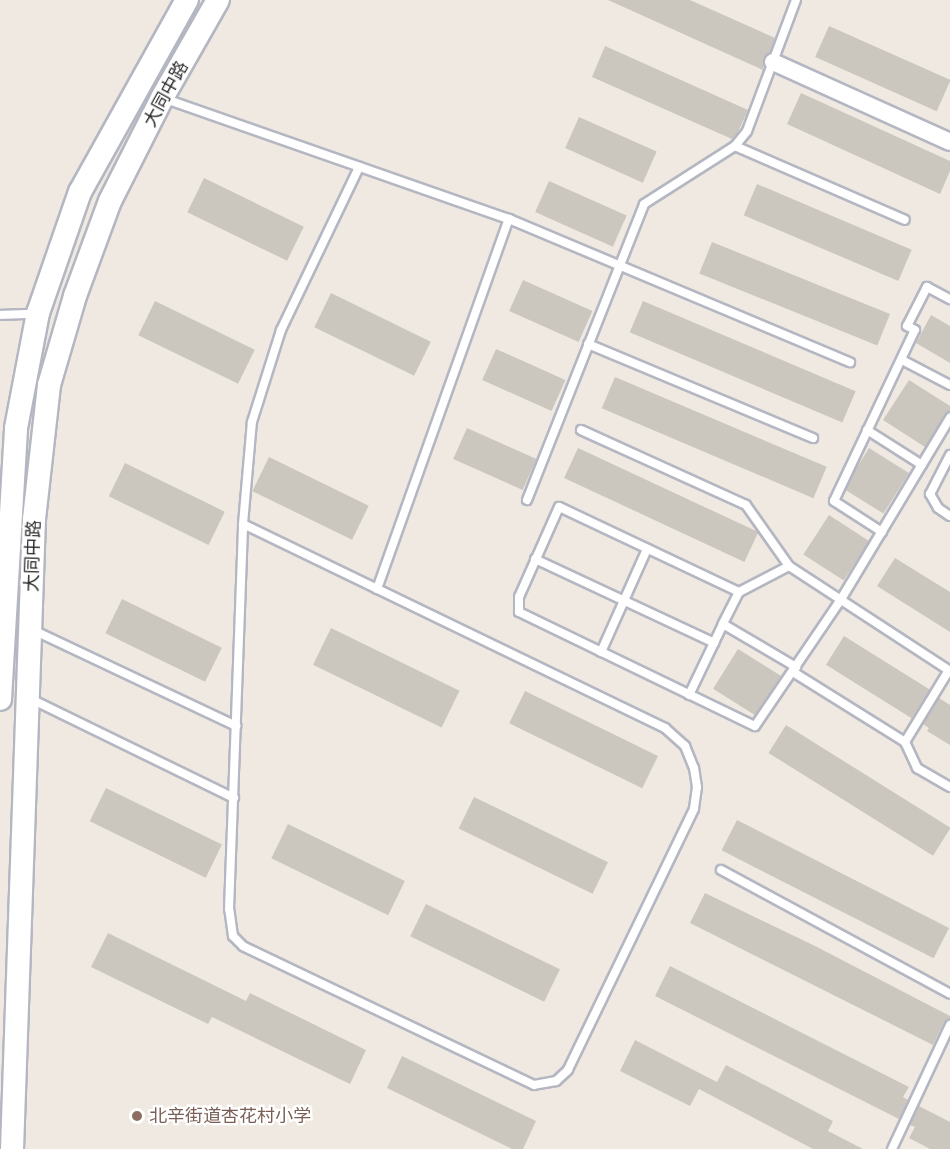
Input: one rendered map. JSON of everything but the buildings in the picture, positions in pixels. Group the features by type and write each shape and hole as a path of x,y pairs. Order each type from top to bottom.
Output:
{"main road":[{"name":"大同中路","path":"0,699 16,429 38,314 80,192 187,0"},
{"name":"大同中路","path":"12,1149 34,519 49,385 75,296 110,201 162,98 218,0"}],"street":[{"path":"773,62 950,142"}],"lane":[{"path":"527,500 644,204 735,146 747,131 796,0"},
{"path":"162,98 509,219 619,263 850,362"},
{"path":"735,146 905,220"},
{"path":"243,524 665,728 685,746 694,768 697,787 694,809 568,1070 556,1081 534,1085 243,946 232,936 229,909 243,524 252,422 264,377 281,330 359,167"},
{"path":"377,589 509,219"},
{"path":"882,532 834,501 902,360 915,330 907,326 927,287 950,299"},
{"path":"0,315 38,314"},
{"path":"588,344 813,438"},
{"path":"902,360 950,385"},
{"path":"739,592 559,507 519,597 519,612 755,726 840,601 950,418"},
{"path":"582,430 746,505 789,566 950,670 905,742"},
{"path":"867,430 922,465"},
{"path":"950,455 935,480 930,494 938,508 950,516"},
{"path":"601,652 647,549"},
{"path":"535,559 714,644"},
{"path":"689,695 739,592 789,566"},
{"path":"723,624 905,742 917,768 950,787"},
{"path":"30,629 236,726"},
{"path":"28,698 234,798"},
{"path":"721,870 950,994"},
{"path":"892,1149 950,1025"}],"place":[{"name":"北辛街道杏花村小学","path":"137,1116"}]}
